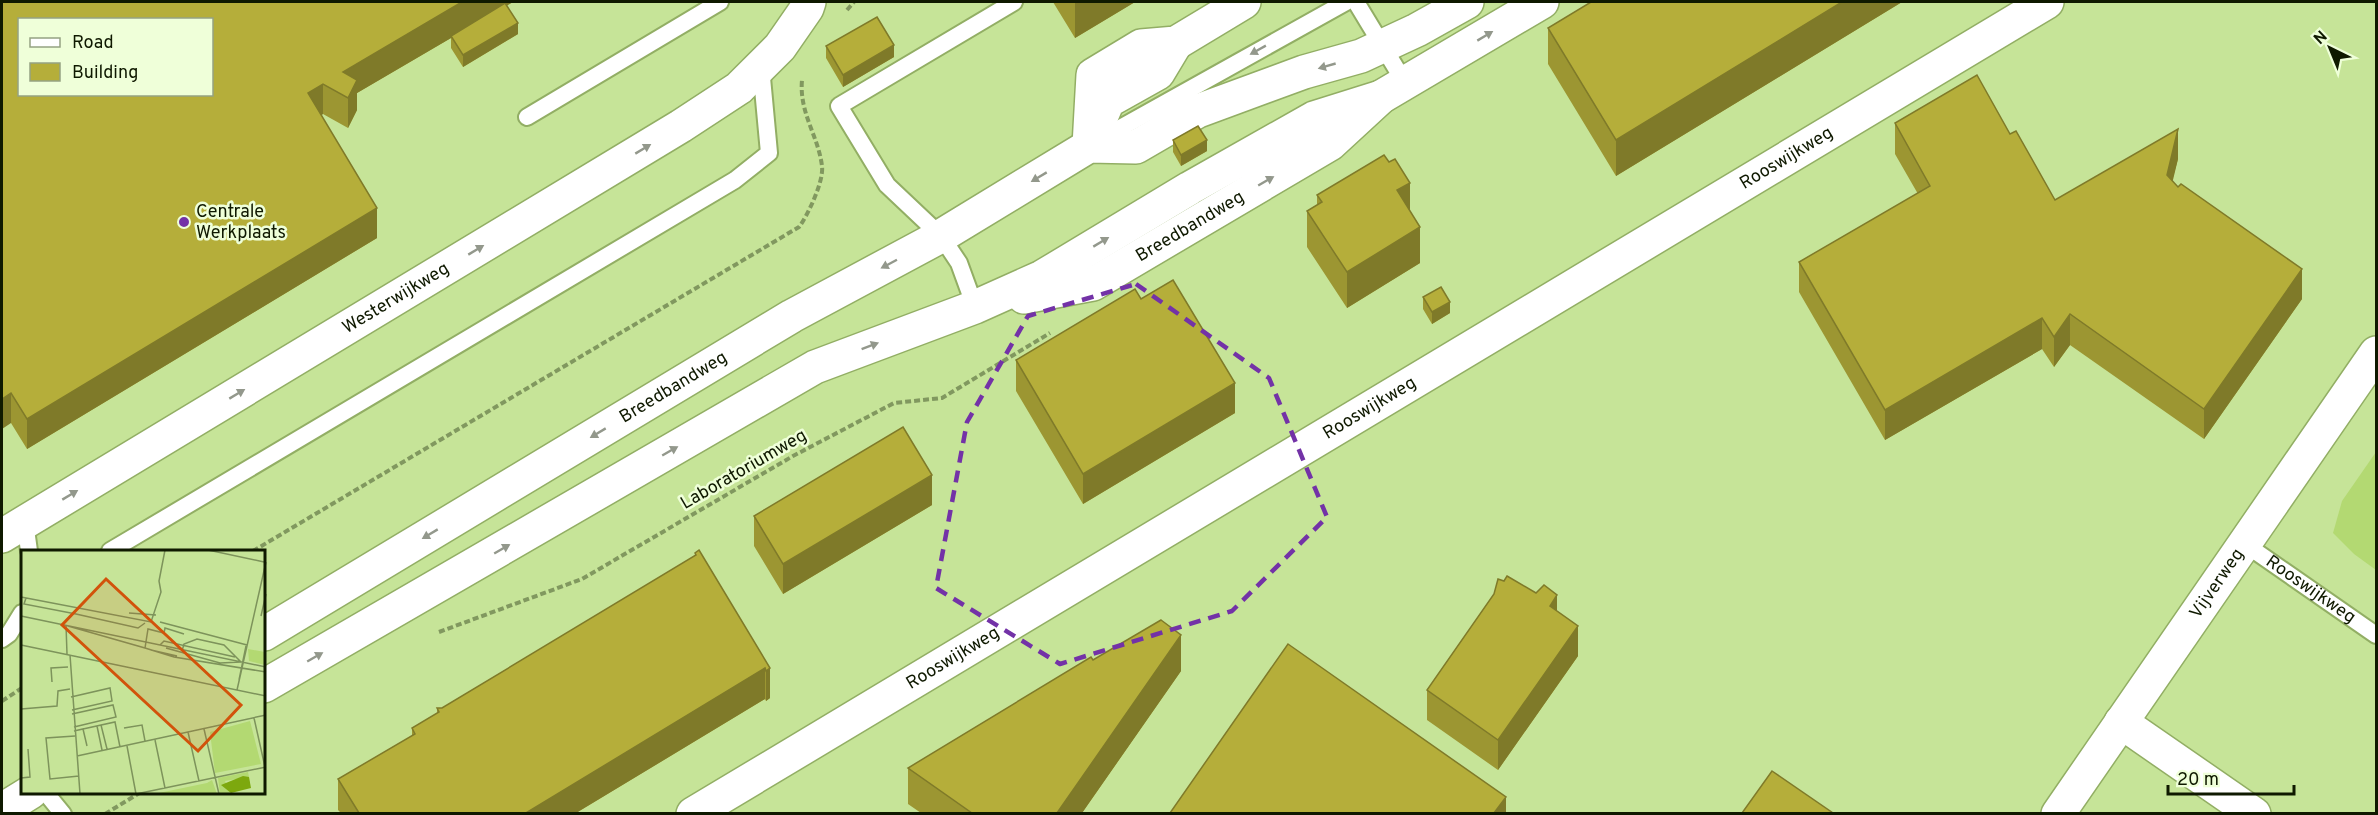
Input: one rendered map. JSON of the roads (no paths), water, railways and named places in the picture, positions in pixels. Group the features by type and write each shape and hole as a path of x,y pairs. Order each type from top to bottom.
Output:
{"street":[{"name":"Westerwijkweg","path":"19,536 739,88 780,47 809,2"},
{"path":"1244,2 1176,43 1141,46 1093,75 1089,146 1136,147 1198,111 1383,46 1467,2"},
{"name":"Breedbandweg","path":"266,685 815,367 975,307 1042,277 1198,183 1314,118 1393,90 1542,2"},
{"name":"Rooswijkweg","path":"693,813 2047,2"},
{"name":"Breedbandweg","path":"266,633 792,316 941,236 1089,146"},
{"name":"Vijverweg","path":"2058,813 2376,353"},
{"path":"2121,722 2254,813"},
{"path":"2,810 28,794"}],"lane":[{"path":"527,117 720,2"},
{"path":"975,307 959,263 941,236 887,185 839,106 1014,2"},
{"name":"Breedbandweg","path":"1089,146 1346,2"},
{"path":"1356,2 1383,46 1393,90"},
{"path":"112,550 735,180 769,153 761,65"},
{"name":"Rooswijkweg","path":"2245,544 2376,635"},
{"path":"2,639 9,634 21,615"},
{"path":"47,794 63,813"}],"place":[{"name":"Centrale Werkplaats","path":"184,222"}]}
